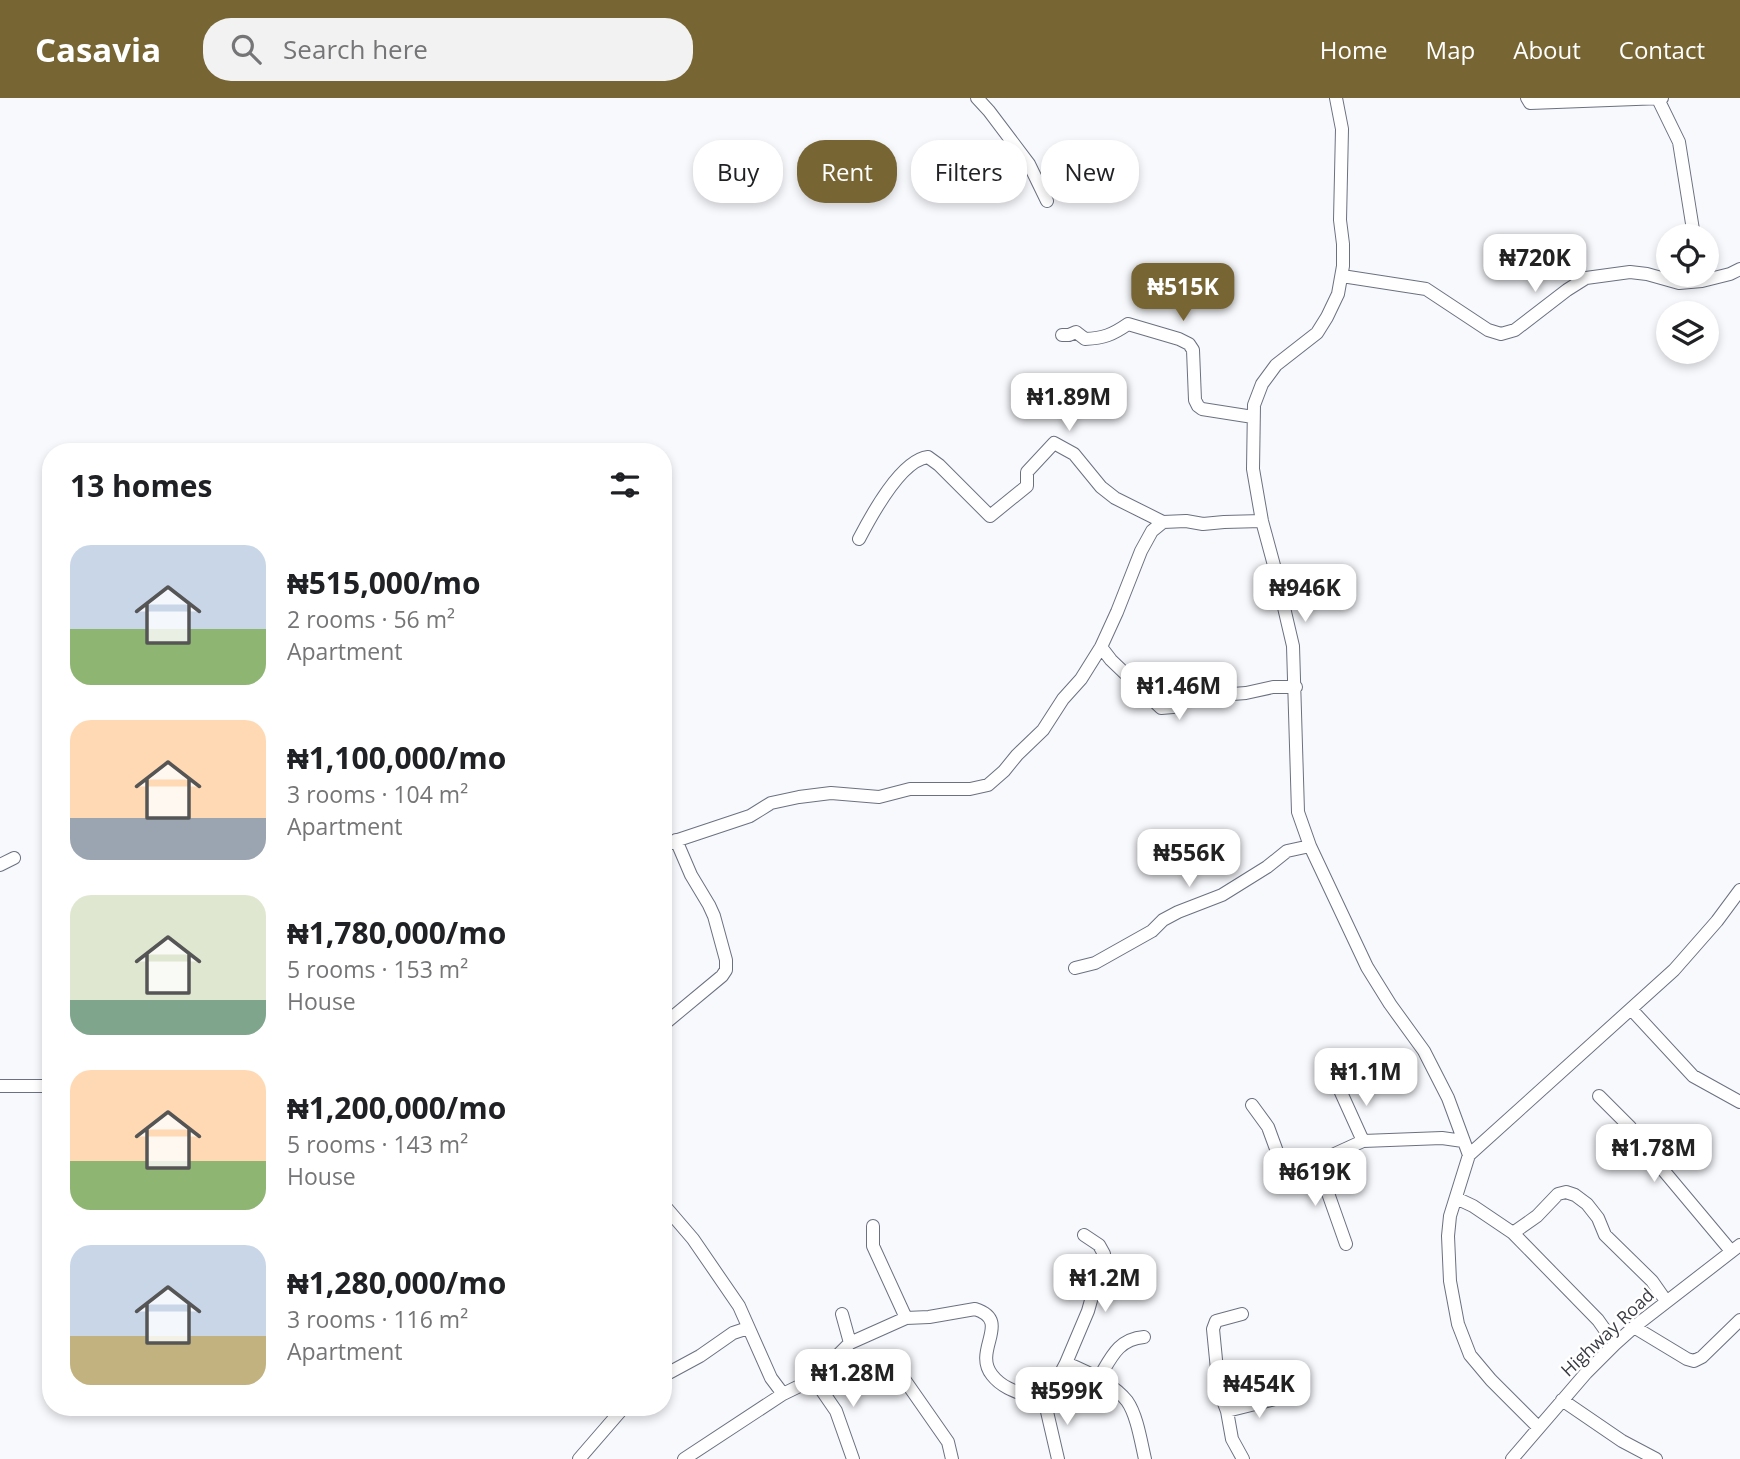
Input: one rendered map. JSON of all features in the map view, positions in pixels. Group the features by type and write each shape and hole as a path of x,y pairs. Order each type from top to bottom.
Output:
{"street":[{"path":"977,98 1029,164 1041,189"},
{"path":"1336,98 1342,129 1340,210 1343,255 1338,294 1317,333 1276,365 1262,384 1254,405 1253,469 1262,521 1293,646 1298,812 1310,846 1367,967 1424,1051 1448,1098 1469,1155"},
{"path":"1527,98 1530,103 1660,99 1679,142 1692,224"},
{"path":"1719,276 1740,270"},
{"path":"1342,276 1426,289 1488,330 1501,334 1515,330 1586,278 1630,272 1656,277"},
{"path":"1062,335 1076,332 1084,339 1111,336 1128,324 1189,344 1195,356 1195,400 1198,406 1202,409 1253,417"},
{"path":"859,539 880,501 911,464 921,458 928,457 939,465 990,516 1027,486 1027,472 1054,443 1074,454 1101,487 1115,498 1163,522 1186,521 1203,524 1262,521"},
{"path":"672,842 750,816 771,803 799,797 831,793 878,796 910,789 970,789 988,785 1043,730 1063,699 1081,679 1101,647 1141,551 1152,531 1163,522"},
{"path":"1101,647 1161,708 1173,707 1185,700 1206,696 1273,687 1296,687"},
{"path":"672,1018 726,970 726,960 714,916 691,875 676,840"},
{"path":"1075,968 1096,963 1152,931 1163,920 1222,895 1287,851 1310,846"},
{"path":"0,865 15,858"},
{"path":"1538,1427 1491,1380 1470,1354 1458,1324 1448,1257 1450,1216 1469,1155 1674,970 1740,890"},
{"path":"1631,1009 1693,1076 1739,1100"},
{"path":"0,1086 42,1086"},
{"path":"1339,1088 1363,1141"},
{"path":"1599,1096 1630,1127 1643,1146 1736,1248"},
{"path":"1252,1105 1268,1127 1279,1157 1288,1163 1317,1162 1363,1141 1442,1138 1463,1142"},
{"path":"1317,1162 1346,1244"},
{"path":"1513,1233 1537,1216 1558,1194 1566,1192 1576,1195 1598,1218 1605,1235 1652,1281 1666,1301"},
{"path":"1456,1198 1513,1233 1598,1320 1615,1344"},
{"path":"672,1214 693,1239 739,1306 771,1378 783,1394"},
{"path":"873,1226 873,1246 906,1318"},
{"path":"1058,1459 1045,1403 1088,1311 1104,1254 1099,1245 1084,1235"},
{"name":"Highway Road","path":"1512,1459 1586,1373 1615,1344 1736,1248"},
{"path":"684,1459 783,1394 814,1379 850,1343 906,1318 975,1310 982,1312 990,1317 993,1325 985,1352 985,1363 990,1373 1010,1390 1045,1403"},
{"path":"842,1314 850,1343"},
{"path":"1242,1314 1216,1321 1213,1329 1219,1390 1227,1411 1232,1439 1243,1459"},
{"path":"1634,1327 1686,1359 1694,1361 1702,1357 1740,1320"},
{"path":"672,1371 733,1333 748,1328"},
{"path":"1099,1378 1124,1342 1144,1337"},
{"path":"1066,1363 1099,1378 1127,1402 1137,1424 1145,1459"},
{"path":"814,1379 836,1411 853,1459"},
{"path":"904,1379 948,1442 952,1459"},
{"path":"1227,1411 1283,1396"},
{"path":"1562,1400 1622,1441 1656,1459"},
{"path":"579,1459 616,1416"}]}
